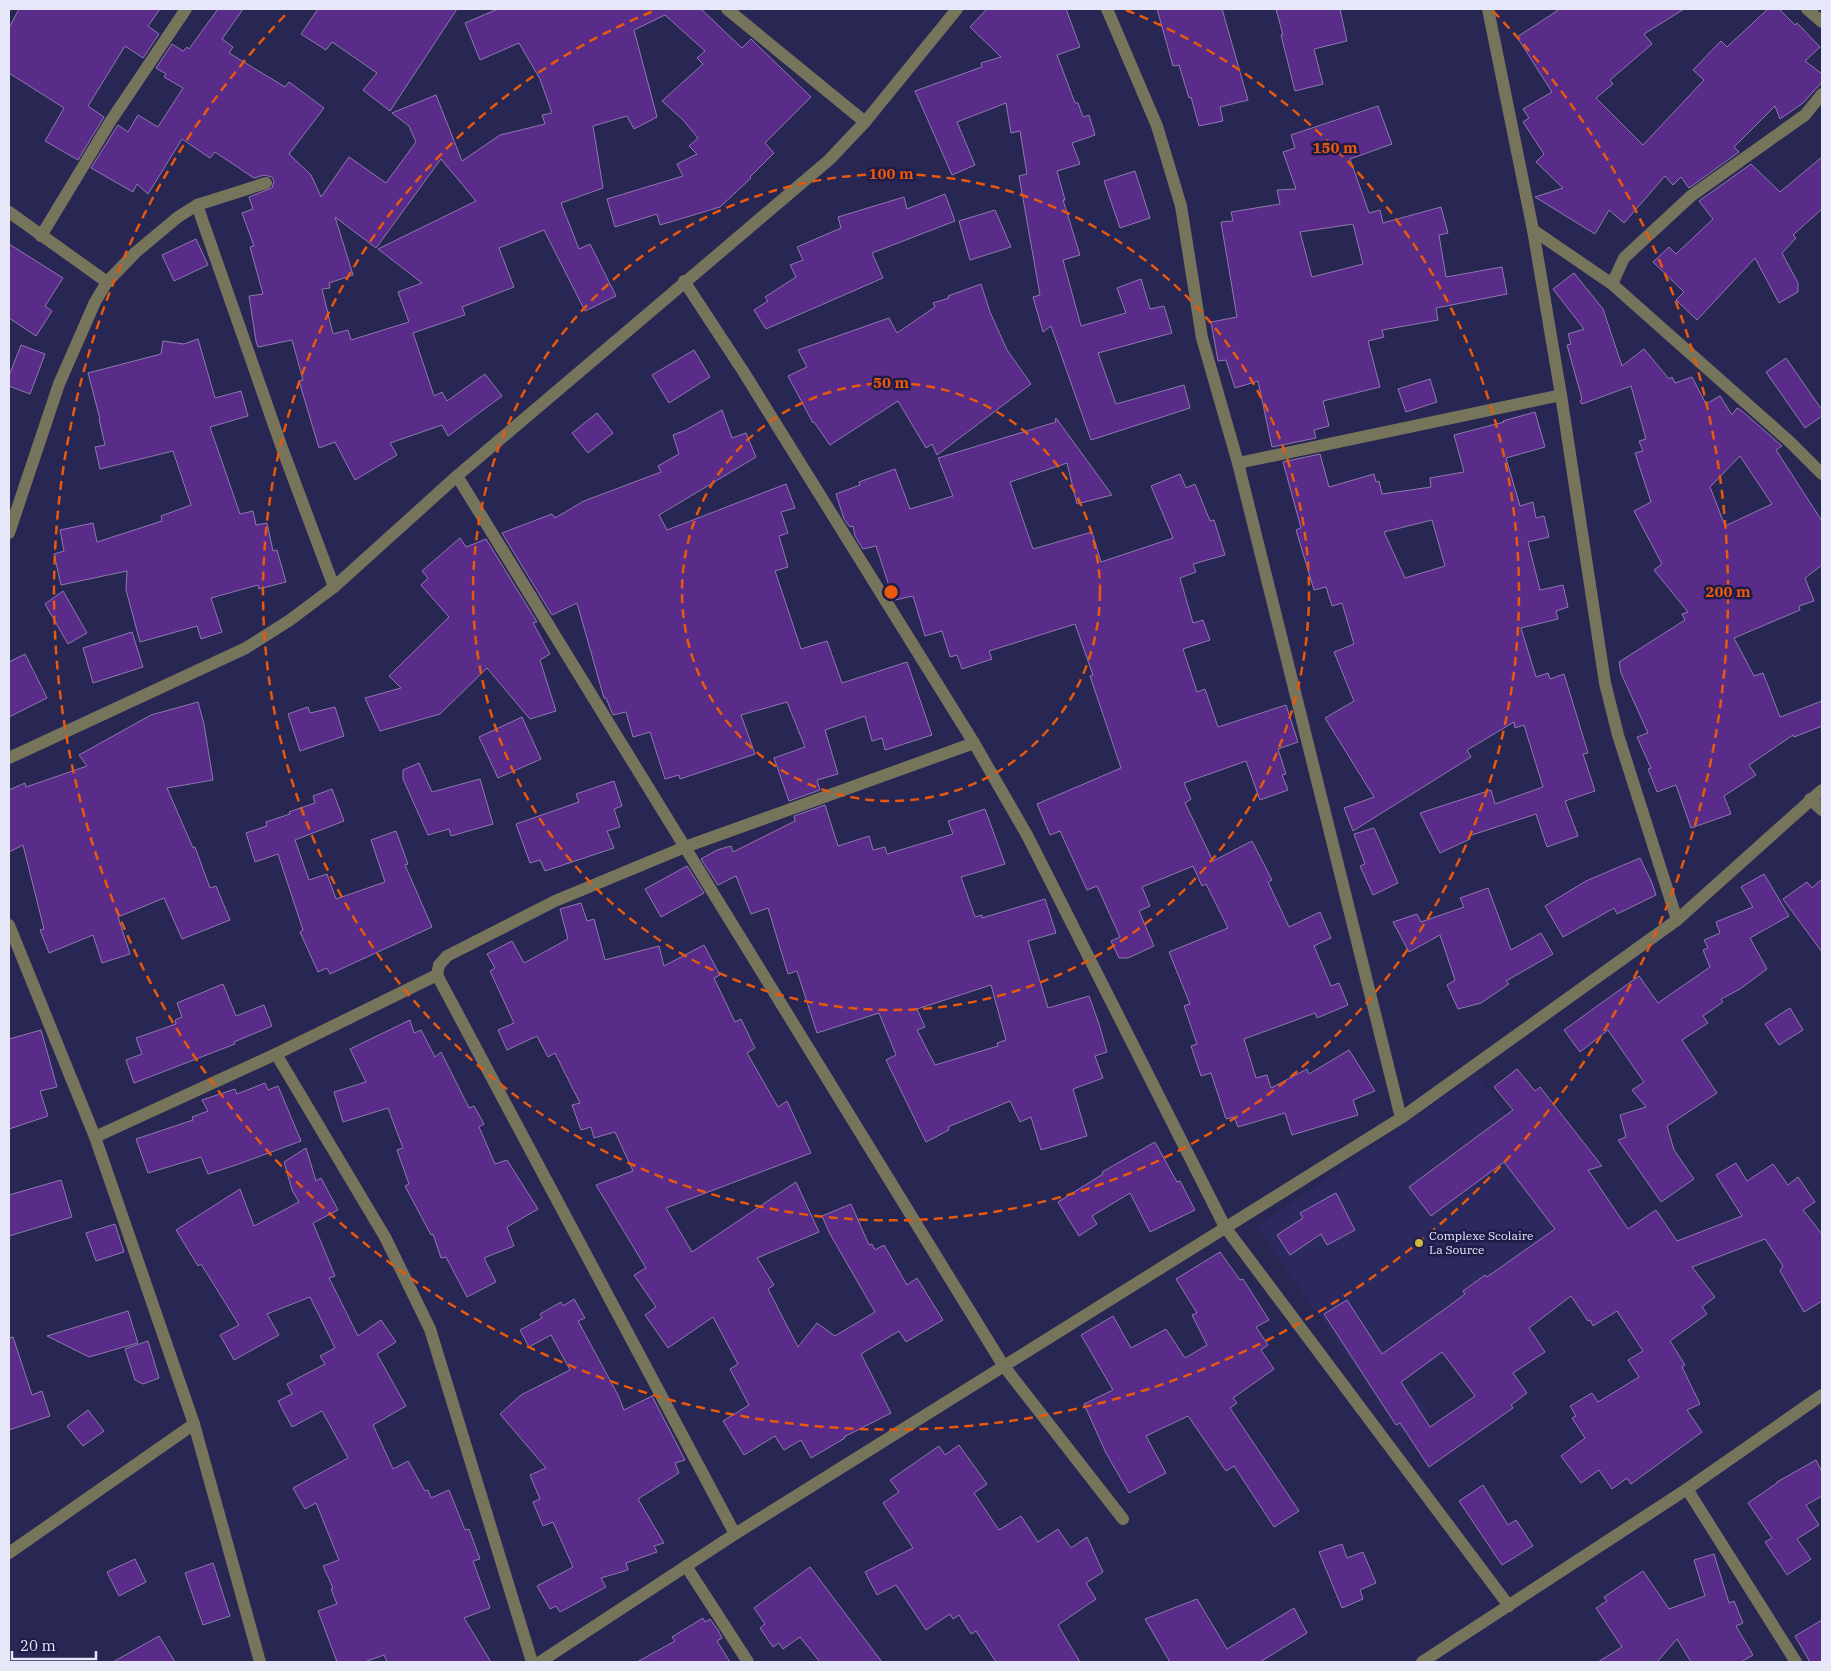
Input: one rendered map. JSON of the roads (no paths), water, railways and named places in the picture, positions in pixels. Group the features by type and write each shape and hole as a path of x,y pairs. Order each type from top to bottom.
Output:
{"street":[{"path":"42,236 110,122 186,9"},
{"path":"726,9 865,122"},
{"path":"9,758 246,648 290,620 334,587 457,476 684,281 829,160 865,122 957,9"},
{"path":"1107,9 1157,126 1181,206 1202,338 1238,463 1401,1118"},
{"path":"1488,9 1533,230 1605,683 1618,735 1677,920"},
{"path":"1807,9 1822,22"},
{"path":"1612,284 1624,258 1691,196 1805,115 1822,94"},
{"path":"9,533 59,384 95,302 107,282 136,252 178,217 197,205 266,183"},
{"path":"197,205 282,448 334,587"},
{"path":"9,212 107,282"},
{"path":"1533,230 1612,284 1790,442 1822,474"},
{"path":"684,281 743,371 974,743 1031,844 1225,1227 1509,1606"},
{"path":"1238,463 1560,395"},
{"path":"457,476 1003,1365 1123,1519"},
{"path":"735,1534 437,975 439,965 447,956 555,901 685,847 974,743"},
{"path":"540,1662 735,1534 1401,1118 1677,920 1822,790"},
{"path":"1810,799 1822,810"},
{"path":"9,925 95,1136 194,1424 260,1662"},
{"path":"95,1136 276,1054 437,975"},
{"path":"276,1054 385,1237 430,1329 532,1662"},
{"path":"1422,1662 1687,1489 1822,1395"},
{"path":"9,1553 194,1424"},
{"path":"1687,1489 1796,1662"},
{"path":"686,1566 748,1662"}],"place":[{"name":"Complexe Scolaire La Source","path":"1419,1243"}]}
